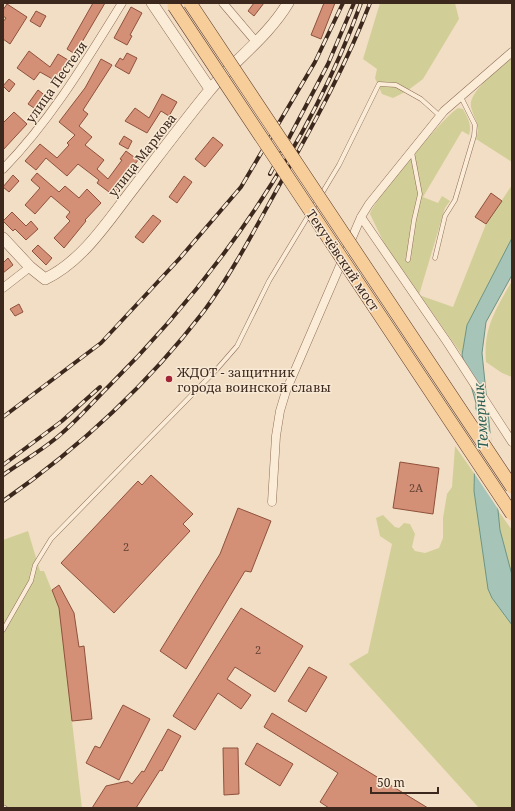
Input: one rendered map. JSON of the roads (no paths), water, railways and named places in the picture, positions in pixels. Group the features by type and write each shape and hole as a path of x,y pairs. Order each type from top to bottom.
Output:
{"main road":[{"name":"Текучёвский мост","path":"190,3 512,487"},
{"name":"Текучёвский мост","path":"174,6 512,514"}],"street":[{"name":"улица Пестеля","path":"3,169 37,131 71,85 122,3"},
{"path":"152,3 210,89"},
{"path":"223,3 257,43"},
{"name":"улица Маркова","path":"30,266 45,279 56,274 99,233 210,89 257,43 279,18 288,3"},
{"path":"272,502 276,436 284,397 361,217 440,116 512,52"},
{"path":"361,217 447,342 512,442"},
{"path":"3,238 30,266 3,288"}],"lane":[{"path":"3,630 30,581 35,565 51,539 217,369 237,346 268,281 339,165 379,84 396,85 421,99 440,116"},
{"path":"435,258 445,216 454,200 475,132 473,121 461,96"},
{"path":"408,260 414,220 420,194 412,152"}],"water":[{"name":"Темерник","path":"512,238 512,275 486,322 482,353 500,530 512,575 512,625 492,598 488,589 474,491 476,403 462,355 467,325"}],"railway":[{"path":"3,417 101,343 180,258 241,187 315,62 343,3"},
{"path":"270,174 328,64 354,3"},
{"path":"3,475 49,444 75,421 147,347 185,303 221,257 255,209 286,160 315,109 340,56 361,3"},
{"path":"3,501 59,459 111,414 160,364 204,311 236,262 308,133 341,69 370,3"},
{"path":"3,465 62,421 100,387"}],"place":[{"name":"ЖДОТ - защитник города воинской славы","path":"169,379"}]}
